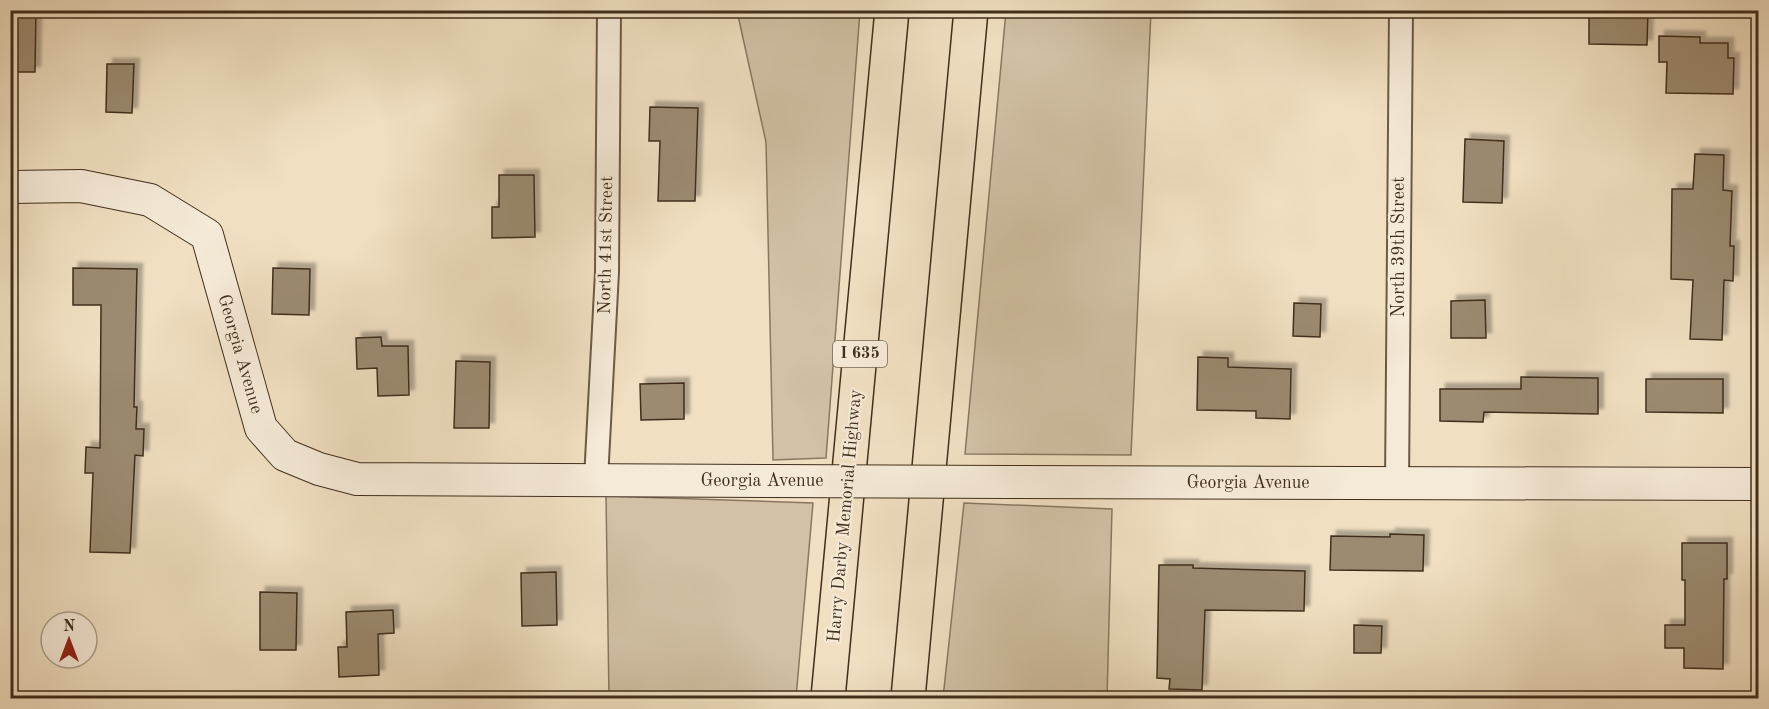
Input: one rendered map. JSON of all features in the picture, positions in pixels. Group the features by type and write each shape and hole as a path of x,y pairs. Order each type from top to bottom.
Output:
{"highway":[{"name":"Harry Darby Memorial Highway","path":"828,699 892,10"},
{"path":"908,699 971,10"}],"street":[{"name":"North 41st Street","path":"596,479 607,272 609,10"},
{"name":"North 39th Street","path":"1397,483 1401,10"},
{"name":"Georgia Avenue","path":"10,187 81,186 150,200 207,235 261,428 285,455 319,469 357,479 1758,484"}],"shaded area":[{"path":"737,11 860,11 826,458 773,460 766,142"},
{"path":"1006,11 1151,11 1131,455 965,454"},
{"path":"606,496 813,503 796,698 609,698"},
{"path":"964,503 1112,509 1107,698 943,698"}],"building":[{"path":"10,10 36,10 35,72 10,72"},
{"path":"1589,10 1648,10 1647,45 1589,44"},
{"path":"1659,36 1700,37 1700,43 1728,43 1728,58 1734,58 1733,94 1666,93 1667,62 1659,62"},
{"path":"107,64 134,64 132,113 106,112"},
{"path":"650,107 698,108 695,201 658,201 660,141 649,141"},
{"path":"1465,139 1504,141 1502,203 1463,202"},
{"path":"1695,154 1724,155 1723,190 1732,191 1730,246 1734,246 1733,281 1724,280 1722,340 1690,339 1693,280 1671,279 1672,189 1693,189"},
{"path":"499,175 534,175 535,237 492,238 492,207 499,207"},
{"path":"73,268 137,269 134,407 137,407 136,429 144,429 143,456 135,455 130,553 90,552 93,473 85,473 86,447 100,448 101,305 73,305"},
{"path":"273,268 310,269 309,315 272,314"},
{"path":"1485,300 1486,338 1451,338 1451,301"},
{"path":"1294,303 1321,304 1320,337 1293,336"},
{"path":"381,337 382,346 408,346 409,395 378,396 377,368 357,369 356,338"},
{"path":"1198,357 1228,358 1228,367 1291,369 1290,419 1256,418 1256,411 1197,410"},
{"path":"456,361 490,362 489,428 454,428"},
{"path":"1521,377 1598,378 1598,414 1484,412 1483,422 1440,421 1440,389 1521,389"},
{"path":"1646,379 1723,379 1723,413 1646,412"},
{"path":"684,383 684,419 641,420 640,384"},
{"path":"1390,534 1424,535 1423,571 1330,570 1331,536 1390,537"},
{"path":"1682,543 1727,543 1727,579 1724,579 1723,669 1684,668 1684,648 1665,648 1665,625 1685,625"},
{"path":"1159,565 1305,571 1304,611 1205,610 1202,690 1169,689 1170,679 1157,678"},
{"path":"556,572 557,625 522,626 521,573"},
{"path":"260,592 297,593 296,650 260,650"},
{"path":"393,610 394,633 378,634 379,675 339,677 338,647 347,647 346,612"},
{"path":"1354,625 1382,626 1381,653 1354,653"}]}
